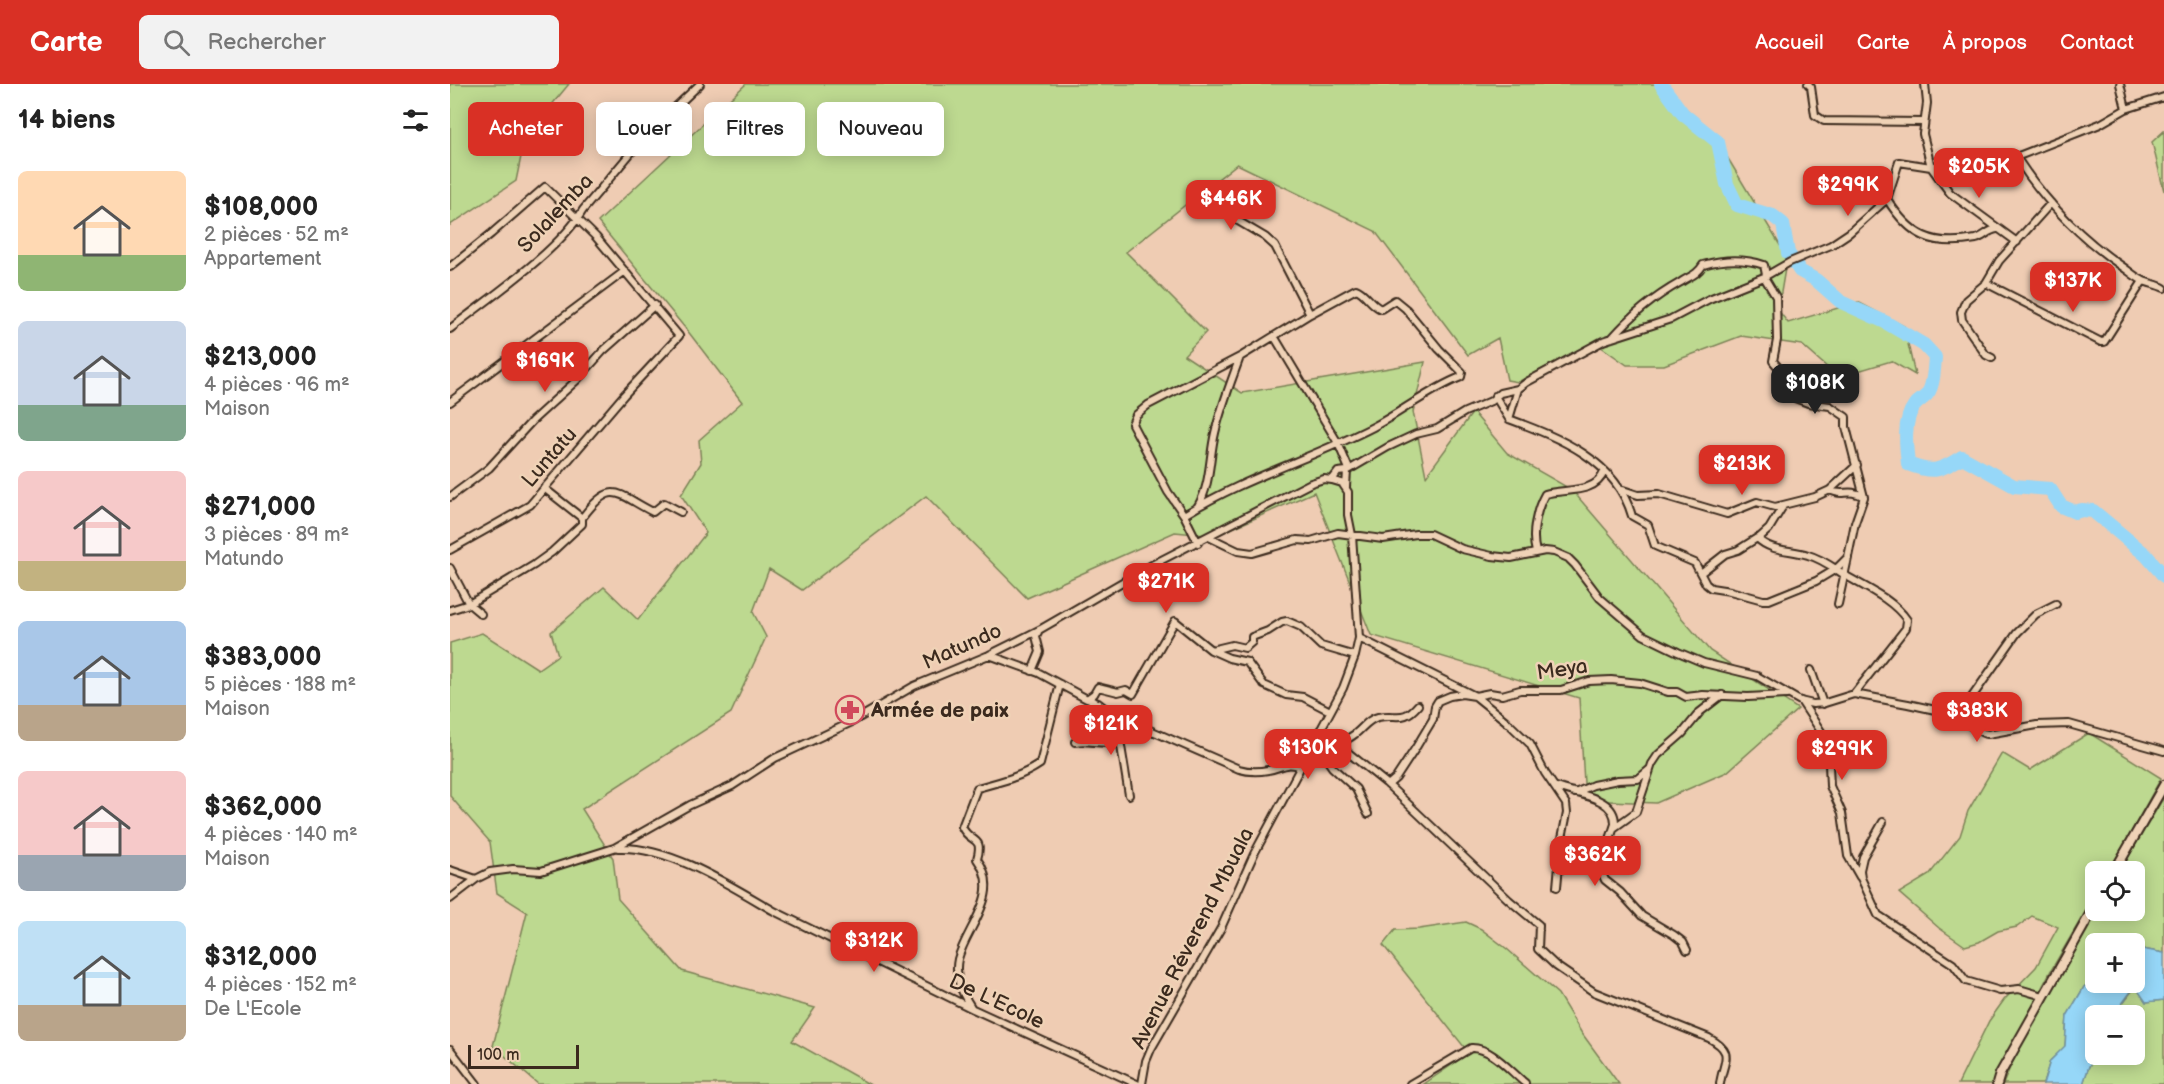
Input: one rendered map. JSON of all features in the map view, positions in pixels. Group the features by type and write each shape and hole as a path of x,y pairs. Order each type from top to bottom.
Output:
{"street":[{"name":"Solalemba","path":"450,329 547,252 645,136 700,84"},
{"path":"1808,84 1811,87 1815,115 1824,121 1924,123"},
{"path":"1925,84 1927,92 1924,143 1931,167 1950,192 2017,242"},
{"path":"2120,84 2126,109"},
{"path":"1611,339 1671,319 1709,299 1765,276 1840,239 1887,199 1899,162 1931,167 1971,157 2016,157 2100,124 2126,109 2164,97"},
{"path":"2016,157 2051,203 2090,244 2143,281 2164,288"},
{"path":"450,267 492,234 545,187 578,218 654,305 603,351 489,468 450,497"},
{"path":"1887,199 1910,229 1924,237 1943,241 1978,239 1992,229 1997,229"},
{"path":"1245,201 1234,209 1232,216 1275,246 1310,314"},
{"path":"1992,358 1986,355 1964,325 1961,312 1966,300 1986,283 1999,261 2051,203"},
{"path":"1611,339 1622,326 1652,301 1698,273 1703,266 1732,260 1764,265 1765,276 1776,297 1776,340 1773,361 1789,380 1795,398 1808,403 1830,406 1846,417 1846,427 1864,497 1855,524 1838,604"},
{"path":"450,402 625,271"},
{"path":"1986,283 2104,342 2143,281"},
{"path":"1184,515 1212,498 1256,477 1373,427 1463,375 1460,368 1439,350 1416,319 1395,300 1381,309 1356,289 1240,357 1148,405 1136,415 1132,423 1198,543"},
{"name":"Luntatu","path":"450,550 530,505 624,395 679,336 654,305"},
{"path":"1274,336 1338,443 1348,470"},
{"name":"Matundo","path":"450,899 476,879 490,872 541,871 614,848 690,805 732,786 775,758 852,722 914,686 989,655 1039,630 1150,566 1311,483 1323,479 1332,480 1338,472 1348,470 1416,434 1437,429 1465,412 1491,401 1500,393 1518,389 1527,382 1611,339"},
{"path":"1197,507 1208,481 1219,416 1240,357"},
{"path":"1509,419 1518,389"},
{"path":"1495,396 1509,419 1548,434 1597,462 1623,490 1632,516 1648,525 1654,546 1695,563 1702,572 1706,585 1714,590 1725,590 1769,600 1816,580 1836,569 1848,557"},
{"path":"1623,490 1638,495 1659,494 1721,514 1732,514 1757,502 1775,507 1815,497 1830,490 1857,465"},
{"name":"Avenue Réverend Mbuala","path":"1142,1084 1146,1060 1151,1049 1221,928 1254,854 1347,680 1359,638 1352,535 1346,487 1348,470"},
{"path":"1536,552 1533,535 1545,494 1589,487 1598,482 1604,472"},
{"path":"1332,480 1346,487"},
{"path":"450,610 469,604 552,552 582,524 584,520 582,518 544,488"},
{"path":"1830,490 1838,494 1855,492 1864,497"},
{"path":"582,518 599,497 614,493 625,495 653,512 663,504 681,512"},
{"path":"1702,572 1725,554 1738,550 1754,538 1759,538 1769,529 1783,505"},
{"path":"1209,537 1238,551 1252,553 1297,540 1311,541 1332,533 1383,539 1430,534 1462,549 1511,558 1536,552 1554,552 1568,558 1607,605 1654,641 1704,663 1757,676 1800,701 1823,704 1854,694 1948,713 1988,734 2037,725 2069,724 2164,751"},
{"path":"1759,538 1767,546 1808,555 1845,574 1893,605 1907,621 1906,628 1854,694"},
{"path":"450,568 469,604 481,614"},
{"path":"1960,720 1969,702 2017,633 2036,614 2056,604"},
{"path":"1087,699 1098,687 1118,692 1126,690 1133,694 1175,621 1211,650 1229,658 1247,662 1262,684 1286,695 1303,697 1330,711"},
{"path":"1211,650 1232,645 1245,648 1252,642 1252,637 1287,621 1301,627 1321,645 1355,656"},
{"path":"1032,671 1040,652 1036,636 1039,630"},
{"path":"1359,638 1475,696 1526,738 1566,804 1567,813 1561,843 1557,887"},
{"path":"989,655 1032,671 1151,732 1239,769 1251,772 1292,764 1301,767"},
{"path":"1811,670 1823,704"},
{"name":"Meya","path":"1388,785 1416,749 1433,719 1438,701 1456,695 1507,694 1520,690 1561,690 1589,681 1611,680 1640,683 1668,692 1680,693 1686,697 1703,694 1789,696"},
{"path":"973,1009 960,988 958,958 979,916 987,888 984,872 977,860 981,847 978,841 965,834 962,827 977,788 1013,778 1040,764 1060,684"},
{"path":"1614,828 1636,812 1651,768 1658,755 1682,734 1694,718 1723,695"},
{"path":"1800,701 1828,742 1830,786 1842,813 1848,856 1878,915 1953,964 1966,981 2000,991 2019,989 2043,996"},
{"path":"1338,743 1357,733 1368,721 1378,717 1402,717 1410,714 1418,705"},
{"path":"1111,713 1118,728 1128,795"},
{"path":"1320,730 1388,785 1509,900 1539,925 1538,949 1556,966 1594,992 1709,1038 1724,1047 1727,1055 1720,1084"},
{"path":"1074,742 1084,740 1111,743 1143,732 1151,732"},
{"path":"1310,749 1325,757 1332,767 1356,789 1368,814"},
{"path":"1575,793 1593,785 1638,779 1651,768"},
{"path":"2120,861 2164,785"},
{"path":"1554,786 1608,805 1615,818 1614,828 1600,869 1602,876 1642,916 1674,935 1683,942 1688,950"},
{"path":"1861,878 1863,856 1883,822"},
{"name":"De L'Ecole","path":"614,848 625,847 646,851 684,863 774,911 973,1009 1137,1084"},
{"path":"450,870 476,879"},
{"path":"1996,1084 2086,921"},
{"path":"1410,1084 1471,1048 1487,1052 1525,1083"},
{"path":"450,1049 477,1084"}],"green space":[{"path":"450,84 569,84 554,102 468,102 468,156 521,156 516,181 450,225"},
{"path":"746,84 1657,84 1711,130 1787,257 1778,310 1788,323 1858,302 1904,326 1915,375 1891,361 1838,377 1802,345 1741,336 1664,365 1627,365 1594,342 1518,382 1507,380 1498,338 1468,355 1375,231 1237,164 1126,252 1206,332 1184,355 1242,393 1425,362 1413,412 1426,476 1473,412 1507,453 1572,490 1710,651 1798,709 1727,772 1656,803 1585,800 1579,698 1371,635 1314,492 1215,536 1175,532 1027,598 926,496 802,590 769,569 753,612 766,637 731,713 582,809 613,858 618,899 682,971 815,1008 792,1041 869,1084 538,1084 493,1046 527,912 497,893 490,842 450,796 450,643 482,633 538,669 558,655 551,632 604,587 638,620 706,533 681,495 701,463 699,440 742,402 690,334 598,222 669,156 692,156 692,134 704,123 704,156 805,156 805,102 727,102"},
{"path":"2164,131 2164,191 2152,142"},
{"path":"2089,733 2161,778 2115,861 2085,861 2085,912 2050,972 1992,1084 1958,1084 1989,1021 2004,1000 2036,967 2058,927 2032,916 2017,927 1998,931 1979,942 1965,946 1939,928 1899,893 1929,875 1960,836 1968,811 2002,753 2030,770"},
{"path":"2164,797 2164,953 2145,950 2145,933 2085,933 2085,986 2067,1016 2065,1047 2050,1061 2043,1084 2003,1084 2035,1017 2090,921 2145,921 2145,861 2126,861"},
{"path":"1466,922 1481,929 1507,949 1558,994 1581,1032 1619,1084 1424,1084 1469,1053 1383,945 1395,930"},
{"path":"2131,993 2140,993 2146,1002 2164,1000 2164,1084 2083,1084 2090,1065 2145,1065 2145,1005 2121,1005"}],"water":[{"path":"2145,950 2164,953 2164,1000 2146,1002 2140,993 2145,993"},
{"path":"2084,987 2085,993 2130,993 2121,1005 2085,1005 2085,1065 2090,1065 2083,1084 2043,1084 2050,1061 2065,1046 2067,1016"}],"waterway":[{"path":"1661,84 1683,114 1718,142 1727,184 1737,205 1773,216 1783,224 1788,253 1800,271 1816,280 1841,302 1885,322 1924,345 1935,357 1930,389 1927,395 1914,406 1908,419 1906,434 1908,464 1936,470 1962,457 2014,486 2050,489 2061,506 2075,512 2093,511 2146,555 2164,576"}],"place":[{"name":"Armée de paix","path":"850,710"}]}
